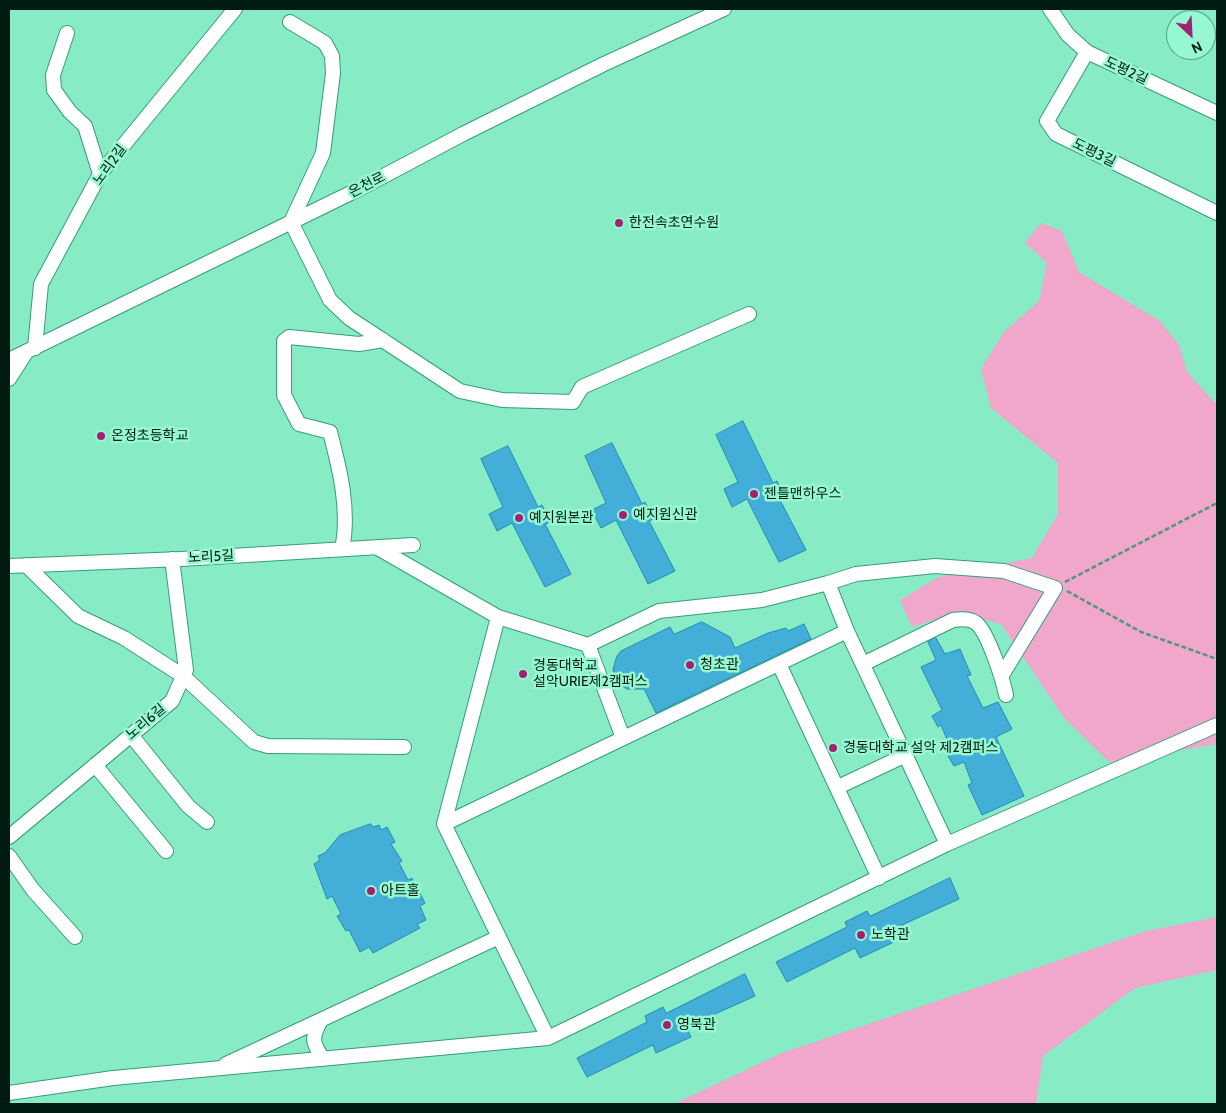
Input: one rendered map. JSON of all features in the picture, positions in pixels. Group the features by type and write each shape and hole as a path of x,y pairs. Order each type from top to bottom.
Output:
{"street":[{"name":"노리2길","path":"31,350 42,284 100,174 236,9"},
{"name":"온천로","path":"9,360 362,188 472,129 724,9"},
{"name":"도평2길","path":"1050,9 1068,35 1087,52 1217,113"},
{"path":"290,22 325,43 332,56 333,73 323,153 291,222 330,300 349,318 460,392 502,400 573,402 582,387 749,314"},
{"path":"67,33 53,75 54,90 70,112 85,126 100,174"},
{"name":"도평3길","path":"1087,52 1047,121 1056,134 1217,213"},
{"path":"342,549 346,529 341,479 330,432 299,424 284,395 284,341 288,337 359,344 383,340"},
{"path":"9,379 31,350"},
{"name":"노리5길","path":"9,566 413,545"},
{"path":"376,547 498,617 588,645 659,611 762,600 856,574 935,566 1004,571 1055,588 1002,675"},
{"name":"노리6길","path":"9,837 172,701 186,670 172,559"},
{"path":"26,565 78,616 124,638 184,676 254,742 268,746 404,747"},
{"path":"828,583 847,631 947,844"},
{"path":"498,617 444,824 548,1038"},
{"path":"863,664 953,620 963,618 976,623 982,632 1002,675 1006,695"},
{"path":"444,824 847,631"},
{"path":"588,645 623,738"},
{"path":"780,664 879,878"},
{"path":"9,1093 113,1078 548,1038 947,844 1217,725"},
{"path":"131,735 188,806 207,822"},
{"path":"838,787 906,755"},
{"path":"95,765 166,851"},
{"path":"9,856 33,890 75,937"},
{"path":"216,1069 499,937"},
{"path":"321,1020 314,1032 313,1040 323,1059"}],"path":[{"path":"1055,588 1217,503"},
{"path":"1055,588 1071,592 1141,632 1217,659"}],"shaded area":[{"path":"1041,223 1062,231 1079,272 1160,321 1179,345 1187,372 1217,405 1217,744 1109,762 1064,718 1001,624 957,613 912,627 900,600 939,577 1032,558 1058,514 1058,463 991,408 981,369 1004,332 1039,301 1047,263 1025,243"},
{"path":"1217,917 1217,970 1135,988 1043,1056 1036,1104 674,1104 782,1053 1146,931"}],"building":[{"name":"젠틀맨하우스","path":"743,421 773,483 777,481 785,498 780,500 806,550 779,562 747,499 732,507 724,489 738,482 716,435"},
{"name":"예지원신관","path":"612,443 642,504 645,502 653,519 649,521 675,571 648,584 616,520 601,528 592,510 606,503 585,456"},
{"name":"예지원본관","path":"508,446 538,507 542,505 550,522 545,524 571,574 545,587 512,523 497,531 489,514 503,507 481,459"},
{"name":"청초관","path":"702,622 730,637 735,648 768,633 786,628 788,631 804,624 811,639 656,713 644,689 627,689 616,682 613,669 617,656 621,651 670,627 674,634"},
{"path":"936,638 945,654 960,649 971,675 967,676 983,708 998,702 1012,729 996,737 1024,796 982,815 968,785 972,783 964,762 954,766 948,756 953,754 941,725 938,727 932,716 942,710 921,667 936,660 928,642"},
{"name":"아트홀","path":"371,824 373,827 379,825 381,830 387,827 395,842 391,844 402,861 399,863 408,880 412,878 425,903 420,906 426,920 417,924 420,928 373,953 369,947 360,952 349,930 346,931 337,916 341,914 332,896 327,899 314,864 320,860 318,856 325,853 340,835"},
{"name":"노학관","path":"950,878 959,899 891,930 896,941 860,958 855,948 787,982 776,962 847,927 845,922 867,911 870,916"},
{"name":"영북관","path":"745,974 755,996 686,1027 691,1037 656,1053 653,1045 587,1077 577,1058 647,1022 645,1016 663,1007 666,1013"}],"place":[{"name":"한전속초연수원","path":"619,223"},
{"name":"온정초등학교","path":"101,436"},
{"name":"젠틀맨하우스","path":"754,494"},
{"name":"예지원신관","path":"623,515"},
{"name":"예지원본관","path":"519,518"},
{"name":"청초관","path":"690,665"},
{"name":"경동대학교 설악URIE제2캠퍼스","path":"523,674"},
{"name":"경동대학교 설악 제2캠퍼스","path":"833,748"},
{"name":"아트홀","path":"371,891"},
{"name":"노학관","path":"861,935"},
{"name":"영북관","path":"667,1025"}]}
